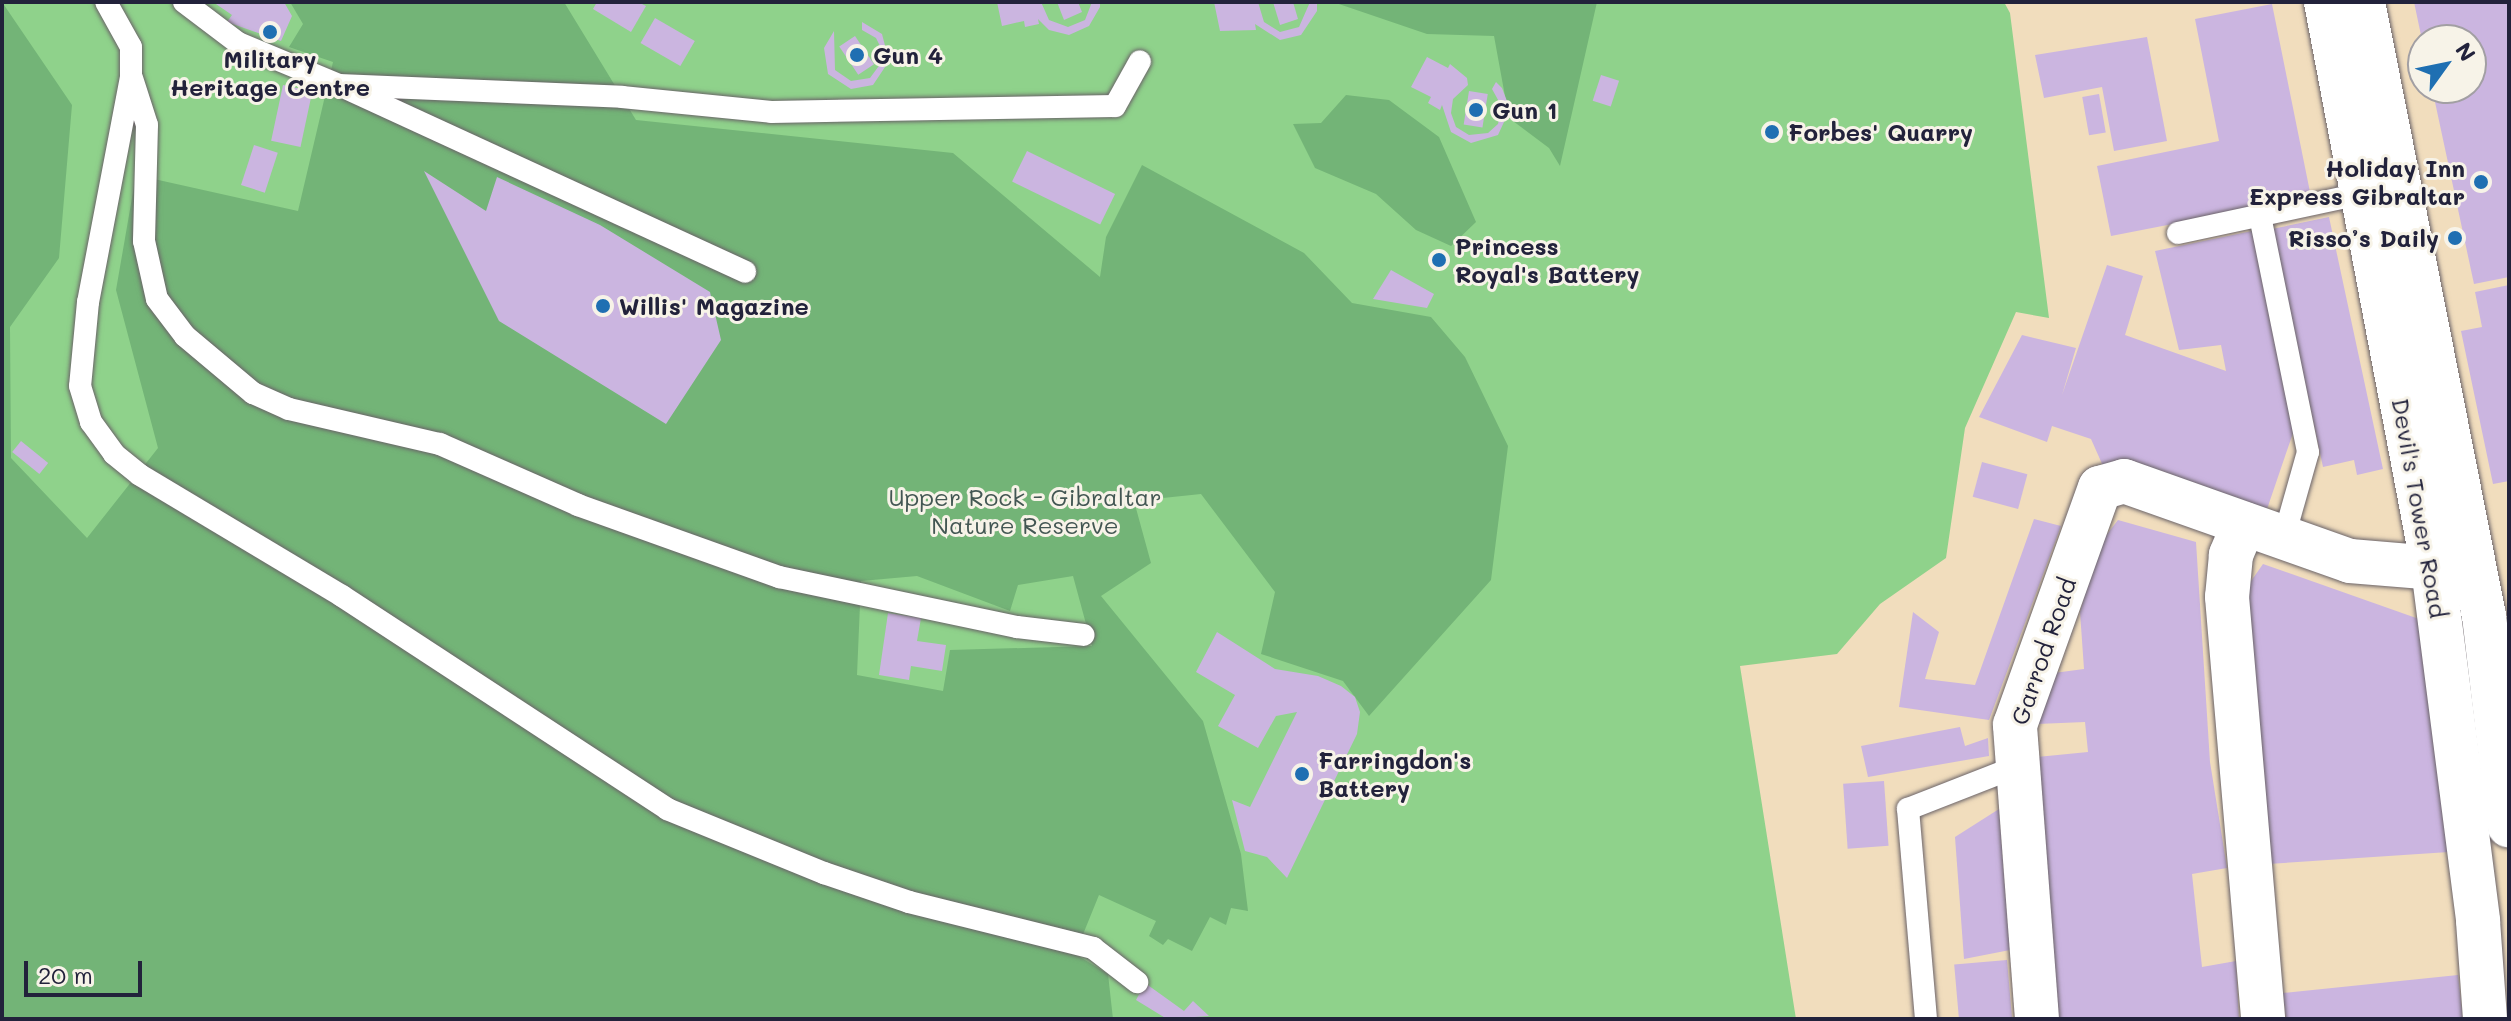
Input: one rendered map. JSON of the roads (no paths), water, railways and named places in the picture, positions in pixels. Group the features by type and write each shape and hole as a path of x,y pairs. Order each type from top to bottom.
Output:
{"main road":[{"name":"Devil's Tower Road","path":"2326,2 2433,568 2478,921 2485,1019"},
{"name":"Devil's Tower Road","path":"2363,2 2497,620 2509,826"},
{"name":"Garrod Road","path":"2037,1019 2015,725 2022,698 2100,488 2124,481 2377,567 2433,568"},
{"path":"2263,1019 2227,597 2231,555 2264,530"}],"lane":[{"path":"106,2 131,47 131,77 80,352 86,407 114,454 140,475 342,596 667,809 824,873 909,902 1093,948 1137,982"},
{"path":"184,2 238,43 339,85 745,272"},
{"path":"339,85 622,97 771,112 1115,106 1140,61"},
{"path":"131,77 147,125 144,241 157,299 172,323 253,393 289,409 440,444 578,505 779,577 1017,627 1084,635"},
{"path":"2178,233 2360,194"},
{"path":"2260,216 2308,452 2264,530"},
{"path":"1926,1019 1908,809 2016,767"}],"place":[{"name":"Military Heritage Centre","path":"270,32"},
{"name":"Gun 4","path":"857,55"},
{"name":"Gun 1","path":"1476,110"},
{"name":"Forbes' Quarry","path":"1772,132"},
{"name":"Holiday Inn Express Gibraltar","path":"2481,182"},
{"name":"Risso’s Daily","path":"2455,238"},
{"name":"Princess Royal's Battery","path":"1439,260"},
{"name":"Willis' Magazine","path":"603,306"},
{"name":"Farringdon's Battery","path":"1302,774"}],"park label":[{"name":"Upper Rock - Gibraltar Nature Reserve","path":"1025,511"}]}
